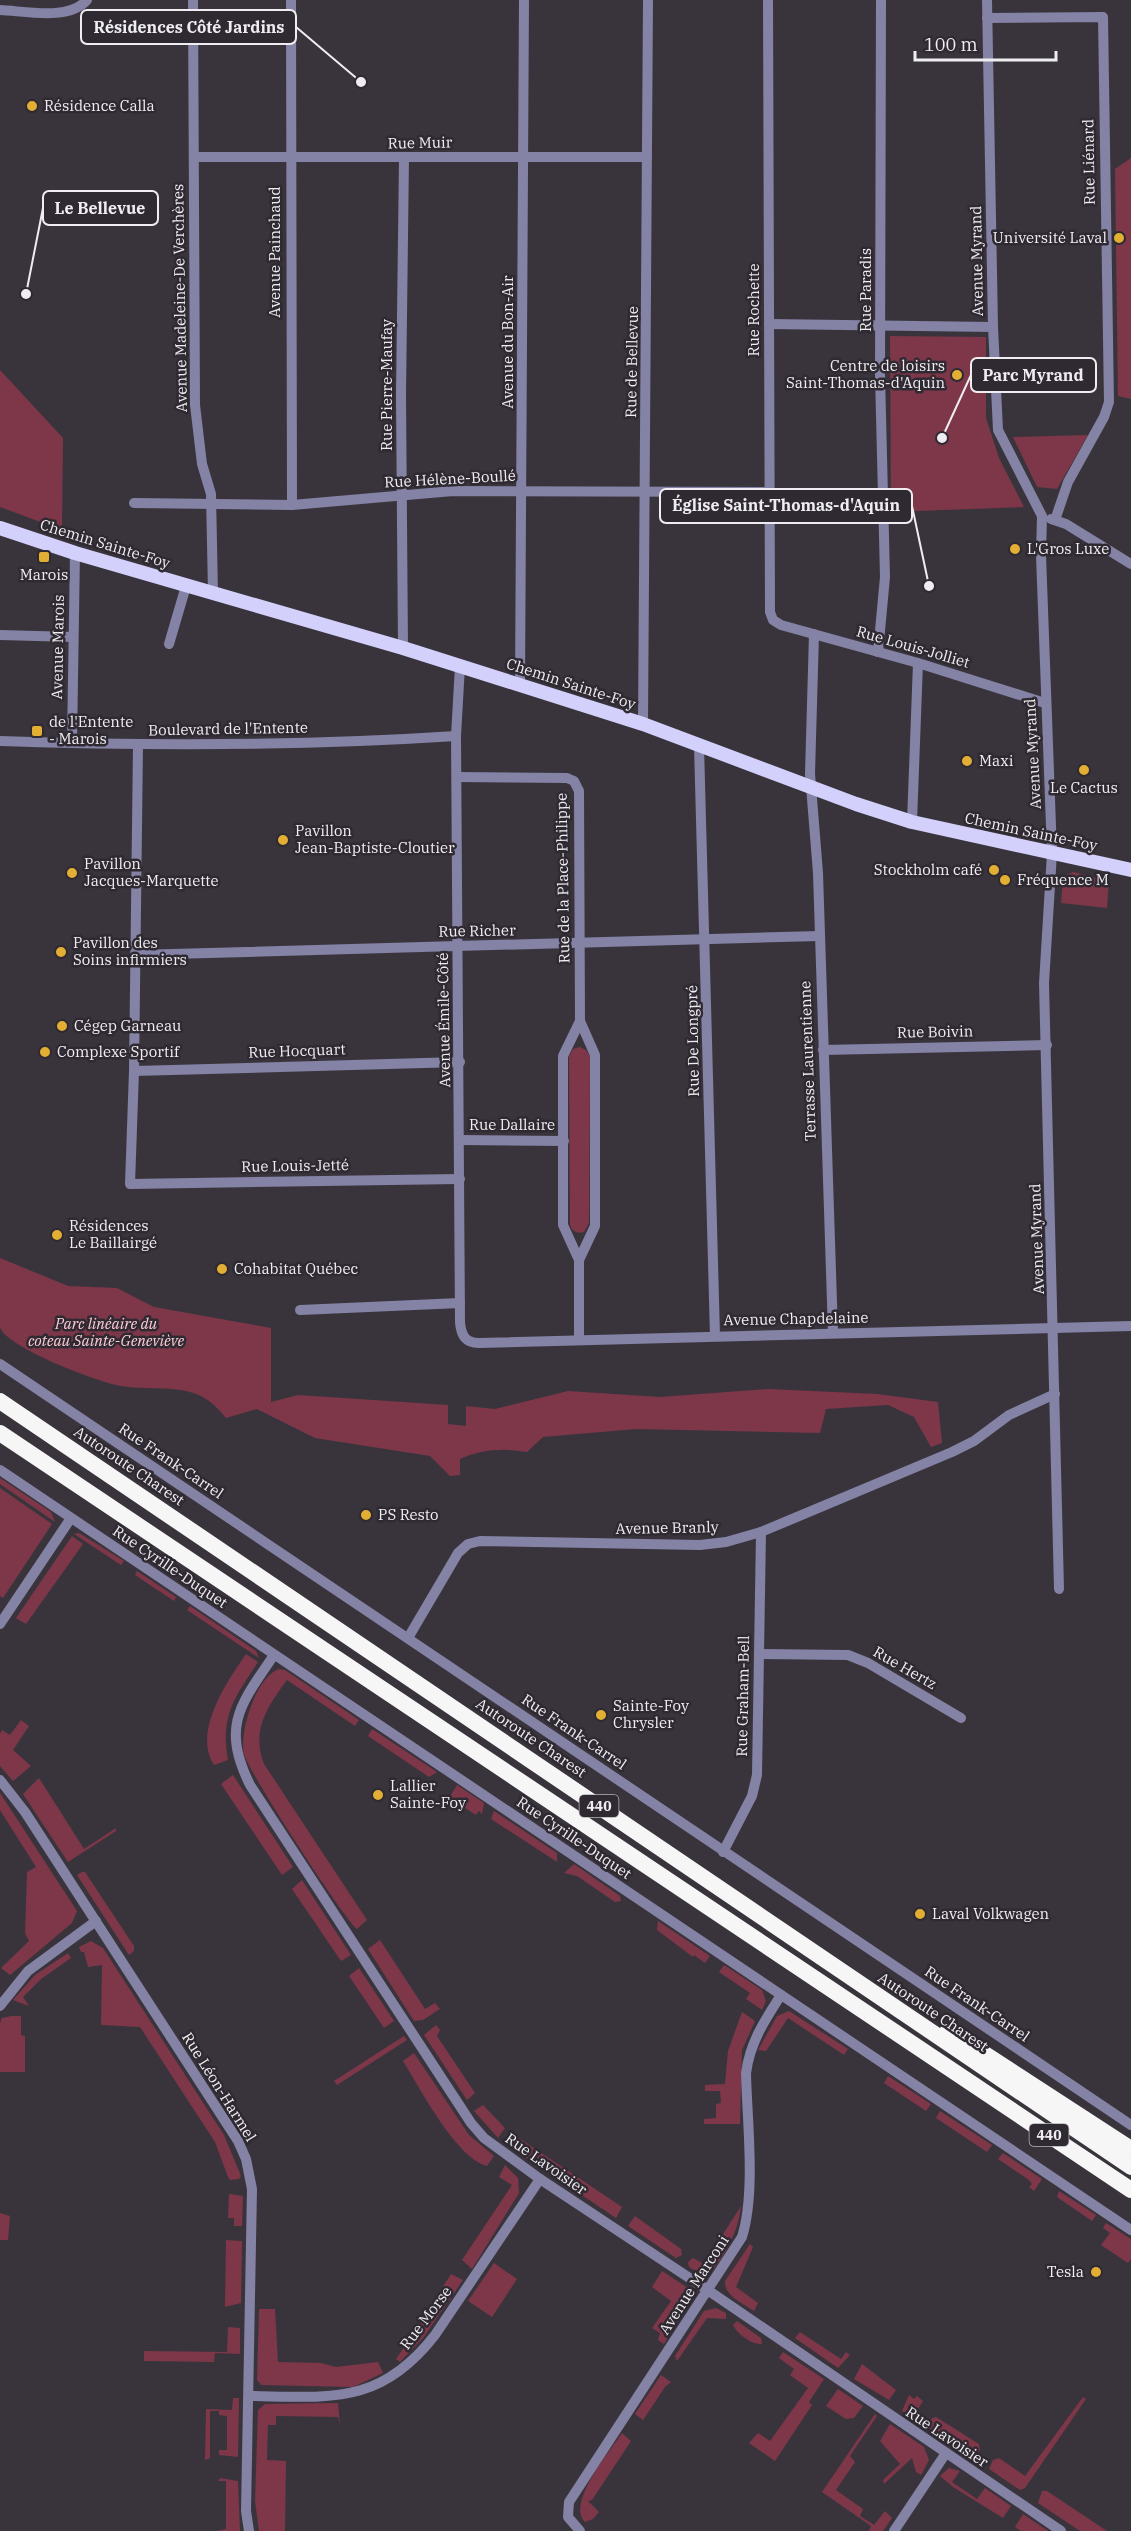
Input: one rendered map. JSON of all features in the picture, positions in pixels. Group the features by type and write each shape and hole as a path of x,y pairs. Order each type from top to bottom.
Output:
{"highway":[{"name":"Autoroute Charest","path":"0,1401 1131,2167"},
{"name":"440","path":"0,1433 965,2082 1131,2190"},
{"path":"815,1954 924,2014 1131,2149"},
{"path":"965,2082 1131,2202"}],"main road":[{"name":"Chemin Sainte-Foy","path":"0,528 75,553 403,648 644,724 811,787 912,822 1131,870"}],"street":[{"path":"0,10 68,12 81,7 87,0"},
{"name":"Avenue Madeleine-De Verchères","path":"193,0 195,405 202,464 212,505 213,593"},
{"name":"Avenue Painchaud","path":"291,0 292,504"},
{"name":"Avenue du Bon-Air","path":"520,685 523,490 524,0"},
{"name":"Rue de Bellevue","path":"644,724 648,0"},
{"name":"Rue Rochette","path":"768,0 768,492 770,607 773,620"},
{"name":"Rue Paradis","path":"879,652 885,577 880,328 881,0"},
{"name":"Avenue Myrand","path":"987,0 993,327 998,430 1042,516 1045,703 1052,853 1044,983 1059,1589"},
{"name":"Rue Liénard","path":"987,18 1103,17 1109,402 1104,417 1068,482 1055,520"},
{"name":"Rue Muir","path":"194,157 647,157"},
{"name":"Rue Pierre-Maufay","path":"403,648 401,496 404,158"},
{"path":"769,324 880,328 993,327"},
{"name":"Rue Hélène-Boullé","path":"134,503 292,504 453,491 768,492"},
{"path":"1042,516 1055,520 1131,564"},
{"name":"Avenue Marois","path":"72,742 75,553"},
{"path":"170,644 186,586"},
{"name":"Rue Louis-Jolliet","path":"773,620 781,625 918,663 1045,703"},
{"path":"811,787 814,634"},
{"path":"0,635 73,637"},
{"path":"912,822 918,663"},
{"name":"Avenue Émile-Côté","path":"460,666 456,736 460,1328 463,1337"},
{"name":"Boulevard de l'Entente","path":"0,741 138,746 276,745 456,736"},
{"path":"134,1071 138,746"},
{"name":"Rue De Longpré","path":"699,746 715,1336"},
{"name":"Rue de la Place-Philippe","path":"457,777 567,778 577,785 580,1021 595,1055 595,1226 579,1260"},
{"name":"Terrasse Laurentienne","path":"811,787 819,936 833,1333"},
{"name":"Rue Richer","path":"135,955 819,936"},
{"name":"Rue de la Place-Philippe","path":"579,1340 579,1260 563,1225 563,1056 580,1021"},
{"name":"Rue Boivin","path":"823,1050 1047,1045"},
{"name":"Rue Hocquart","path":"134,1071 460,1062"},
{"name":"Rue Louis-Jetté","path":"134,1071 130,1184 460,1179"},
{"name":"Rue Dallaire","path":"460,1140 564,1141"},
{"path":"300,1310 460,1303"},
{"name":"Avenue Chapdelaine","path":"463,1337 479,1343 1131,1326"},
{"name":"Rue Frank-Carrel","path":"0,1364 1131,2125"},
{"name":"Avenue Branly","path":"408,1638 458,1552 473,1542 700,1545 726,1542 760,1532 952,1452 974,1441 1009,1415 1055,1395"},
{"name":"Rue Cyrille-Duquet","path":"0,1470 1131,2230"},
{"path":"0,1624 70,1518"},
{"name":"Rue Graham-Bell","path":"723,1852 752,1796 757,1775 760,1532"},
{"name":"Rue Hertz","path":"759,1654 848,1655 868,1663 961,1718"},
{"name":"Rue Lavoisier","path":"274,1655 248,1693 236,1722 234,1741 236,1751 250,1785 471,2123 484,2138 540,2180 709,2291 1061,2531"},
{"name":"Rue Léon-Harmel","path":"0,1780 26,1812 238,2141 246,2159 252,2189 246,2511 249,2531"},
{"path":"0,2006 28,1971 96,1921"},
{"name":"Avenue Marconi","path":"580,2531 568,2517 569,2502 709,2291 742,2237 747,2220 746,2073 748,2055 753,2040 781,1995"},
{"name":"Rue Morse","path":"249,2396 327,2397 355,2394 383,2383 402,2370 421,2353 435,2335 540,2180"},
{"path":"894,2531 946,2453"}],"green space":[{"path":"1131,158 1131,399 1118,396 1115,169"},
{"path":"890,336 986,337 986,418 999,458 1024,507 891,512"},
{"path":"0,370 63,438 62,530 0,507"},
{"path":"1088,435 1057,489 1037,487 1013,437"},
{"path":"1073,872 1109,881 1107,908 1061,903 1063,877"},
{"path":"580,1047 590,1056 589,1223 584,1232 580,1233 574,1231 570,1225 569,1057 573,1049"},
{"name":"Parc linéaire du coteau Sainte-Geneviève","path":"0,1258 68,1286 117,1288 154,1307 271,1328 271,1402 298,1395 448,1405 448,1424 466,1426 466,1406 495,1409 568,1391 660,1397 769,1389 877,1394 938,1402 942,1443 931,1447 914,1417 888,1405 826,1409 820,1433 636,1429 543,1437 527,1452 493,1450 460,1459 460,1475 450,1476 430,1456 315,1438 257,1409 226,1418 215,1405 191,1392 121,1386 75,1371 35,1354 6,1335 0,1327"},
{"path":"0,1478 51,1512 55,1522 0,1484"},
{"path":"0,1488 52,1524 3,1598 0,1596"},
{"path":"79,1533 124,1561 121,1565 74,1534"},
{"path":"72,1536 83,1544 26,1624 16,1618"},
{"path":"137,1571 176,1597 174,1601 135,1575"},
{"path":"190,1606 256,1651 259,1658 187,1610"},
{"path":"246,1654 258,1662 231,1708 226,1731 228,1760 214,1765 208,1752 207,1737 210,1722 222,1692"},
{"path":"279,1669 285,1670 359,1720 355,1726 287,1680 263,1720 259,1741 264,1764 367,1920 357,1929 334,1900 297,1844 244,1754 244,1733 251,1706 263,1683"},
{"path":"21,1720 29,1726 13,1750 31,1766 13,1781 0,1766 0,1734 2,1730 10,1735"},
{"path":"372,1729 437,1772 429,1777 368,1736"},
{"path":"233,1775 293,1867 282,1875 221,1784"},
{"path":"39,1778 84,1849 116,1828 116,1831 68,1862 23,1794"},
{"path":"457,1785 484,1803 482,1814 479,1811 476,1815 449,1798"},
{"path":"0,1793 77,1911 72,1923 10,1975 1,1968 29,1941 25,1933 27,1872 36,1867 0,1810"},
{"path":"494,1811 557,1853 557,1862 491,1819"},
{"path":"574,1864 620,1896 621,1901 615,1902 577,1876 564,1873"},
{"path":"85,1872 134,1946 134,1951 129,1955 77,1875"},
{"path":"302,1880 351,1955 341,1961 292,1889"},
{"path":"658,1921 710,1956 705,1963 694,1955 693,1957 657,1930"},
{"path":"380,1940 425,2009 435,2003 440,2009 423,2020 414,2021 368,1949"},
{"path":"91,1941 103,1948 224,2135 241,2176 239,2179 230,2180 228,2177 215,2142 140,2027 101,2025 102,1965 88,1967 84,1952 81,1952 79,1947"},
{"path":"68,1953 71,1958 41,1979 23,1997 29,2006 13,2000 35,1975"},
{"path":"724,1965 762,1990 766,2001 762,2010 746,1999 750,1993 719,1972"},
{"path":"359,1968 394,2021 384,2028 349,1976"},
{"path":"789,2011 848,2049 844,2055 788,2018 766,2051 758,2050 777,2016"},
{"path":"742,2012 755,2021 742,2050 740,2124 704,2124 704,2119 716,2118 716,2104 721,2103 720,2091 705,2091 705,2085 725,2084 728,2051"},
{"path":"21,2016 21,2035 25,2036 25,2072 0,2072 0,2023 2,2018"},
{"path":"436,2025 440,2030 437,2036 475,2093 467,2100 424,2035"},
{"path":"404,2036 407,2040 337,2085 334,2081"},
{"path":"414,2053 469,2135 494,2156 487,2166 463,2150 429,2104 403,2061"},
{"path":"888,2076 931,2104 926,2111 884,2083"},
{"path":"483,2105 505,2128 498,2138 474,2111"},
{"path":"940,2111 992,2145 987,2152 936,2118"},
{"path":"519,2138 622,2207 616,2218 512,2148"},
{"path":"1003,2153 1042,2179 1034,2191 1029,2187 1032,2184 1029,2180 998,2159"},
{"path":"505,2165 518,2178 519,2193 472,2269 462,2260 512,2185 499,2177"},
{"path":"1059,2191 1096,2215 1092,2221 1057,2197"},
{"path":"229,2194 243,2196 242,2226 234,2226 234,2218 228,2218"},
{"path":"741,2206 731,2241 711,2272 701,2274 689,2267 688,2262 693,2258 704,2264"},
{"path":"0,2213 10,2216 8,2240 0,2240"},
{"path":"635,2216 681,2249 682,2255 676,2258 628,2226"},
{"path":"1106,2223 1131,2239 1131,2259 1128,2263 1101,2245 1110,2233 1103,2228"},
{"path":"226,2240 242,2241 241,2303 225,2307"},
{"path":"750,2244 753,2247 736,2287 758,2303 754,2311 731,2295 725,2281"},
{"path":"494,2263 517,2279 492,2317 468,2301"},
{"path":"662,2271 688,2288 692,2297 664,2344 658,2340 660,2333 652,2328 671,2301 652,2287"},
{"path":"451,2274 463,2280 423,2338 400,2362 396,2359 430,2310"},
{"path":"716,2308 726,2313 726,2319 707,2318 677,2361 675,2356 704,2311"},
{"path":"259,2309 275,2309 278,2362 321,2363 336,2367 378,2362 383,2373 353,2387 261,2385 257,2380"},
{"path":"737,2321 761,2338 762,2344 749,2341 741,2335 733,2325"},
{"path":"228,2327 240,2328 240,2354 215,2353 214,2362 144,2361 144,2351 227,2352"},
{"path":"800,2332 841,2359 846,2352 850,2355 838,2368 795,2338"},
{"path":"783,2352 824,2379 809,2402 812,2405 775,2461 749,2443 758,2433 770,2441 808,2388 790,2375 794,2369 779,2358"},
{"path":"862,2364 896,2390 889,2400 854,2379"},
{"path":"661,2375 671,2382 665,2387 643,2420 635,2414"},
{"path":"838,2389 863,2406 854,2418 846,2419 826,2406"},
{"path":"909,2395 914,2399 917,2396 923,2401 912,2418 902,2411"},
{"path":"1083,2397 1086,2399 1025,2488 1020,2490 989,2469 993,2460 999,2458 1025,2476"},
{"path":"233,2398 239,2398 238,2457 219,2455 219,2450 227,2450 227,2416 219,2415 219,2411 210,2411 210,2458 205,2460 206,2409 232,2410"},
{"path":"338,2403 340,2425 338,2417 276,2416 276,2425 268,2425 267,2460 286,2461 285,2531 259,2531 255,2501 258,2410 265,2404"},
{"path":"875,2414 877,2416 850,2456 855,2462 836,2490 863,2509 860,2516 874,2525 885,2511 892,2518 883,2531 869,2531 871,2526 822,2492"},
{"path":"936,2417 979,2444 980,2450 975,2458 928,2428 932,2418"},
{"path":"890,2424 924,2447 929,2460 921,2475 916,2472 912,2458 884,2484 883,2480 900,2464 880,2441"},
{"path":"622,2433 631,2441 592,2500 588,2501 599,2512 593,2519 585,2522 581,2513 581,2502 585,2490"},
{"path":"949,2468 960,2471 952,2482 977,2499 985,2488 1011,2506 1003,2518 953,2487 940,2476"},
{"path":"220,2478 238,2481 240,2531 216,2531 226,2529 226,2481 218,2481"},
{"path":"1042,2491 1047,2491 1107,2531 1080,2531 1038,2503"},
{"path":"1023,2514 1048,2531 1021,2531 1015,2527"}],"place":[{"name":"Résidences Côté Jardins","path":"361,82"},
{"name":"Résidence Calla","path":"32,106"},
{"name":"Université Laval","path":"1119,238"},
{"name":"Le Bellevue","path":"26,294"},
{"name":"Centre de loisirs Saint-Thomas-d'Aquin","path":"957,375"},
{"name":"Parc Myrand","path":"942,438"},
{"name":"L'Gros Luxe","path":"1015,549"},
{"name":"Marois","path":"44,557"},
{"name":"Église Saint-Thomas-d'Aquin","path":"929,586"},
{"name":"de l'Entente - Marois","path":"37,731"},
{"name":"Maxi","path":"967,761"},
{"name":"Le Cactus","path":"1084,770"},
{"name":"Pavillon Jean-Baptiste-Cloutier","path":"283,840"},
{"name":"Stockholm café","path":"994,870"},
{"name":"Pavillon Jacques-Marquette","path":"72,873"},
{"name":"Fréquence M","path":"1005,880"},
{"name":"Pavillon des Soins infirmiers","path":"61,952"},
{"name":"Cégep Garneau","path":"62,1026"},
{"name":"Complexe Sportif","path":"45,1052"},
{"name":"Résidences Le Baillairgé","path":"57,1235"},
{"name":"Cohabitat Québec","path":"222,1269"},
{"name":"PS Resto","path":"366,1515"},
{"name":"Sainte-Foy Chrysler","path":"601,1715"},
{"name":"Lallier Sainte-Foy","path":"378,1795"},
{"name":"Laval Volkwagen","path":"920,1914"},
{"name":"Tesla","path":"1096,2272"}]}
